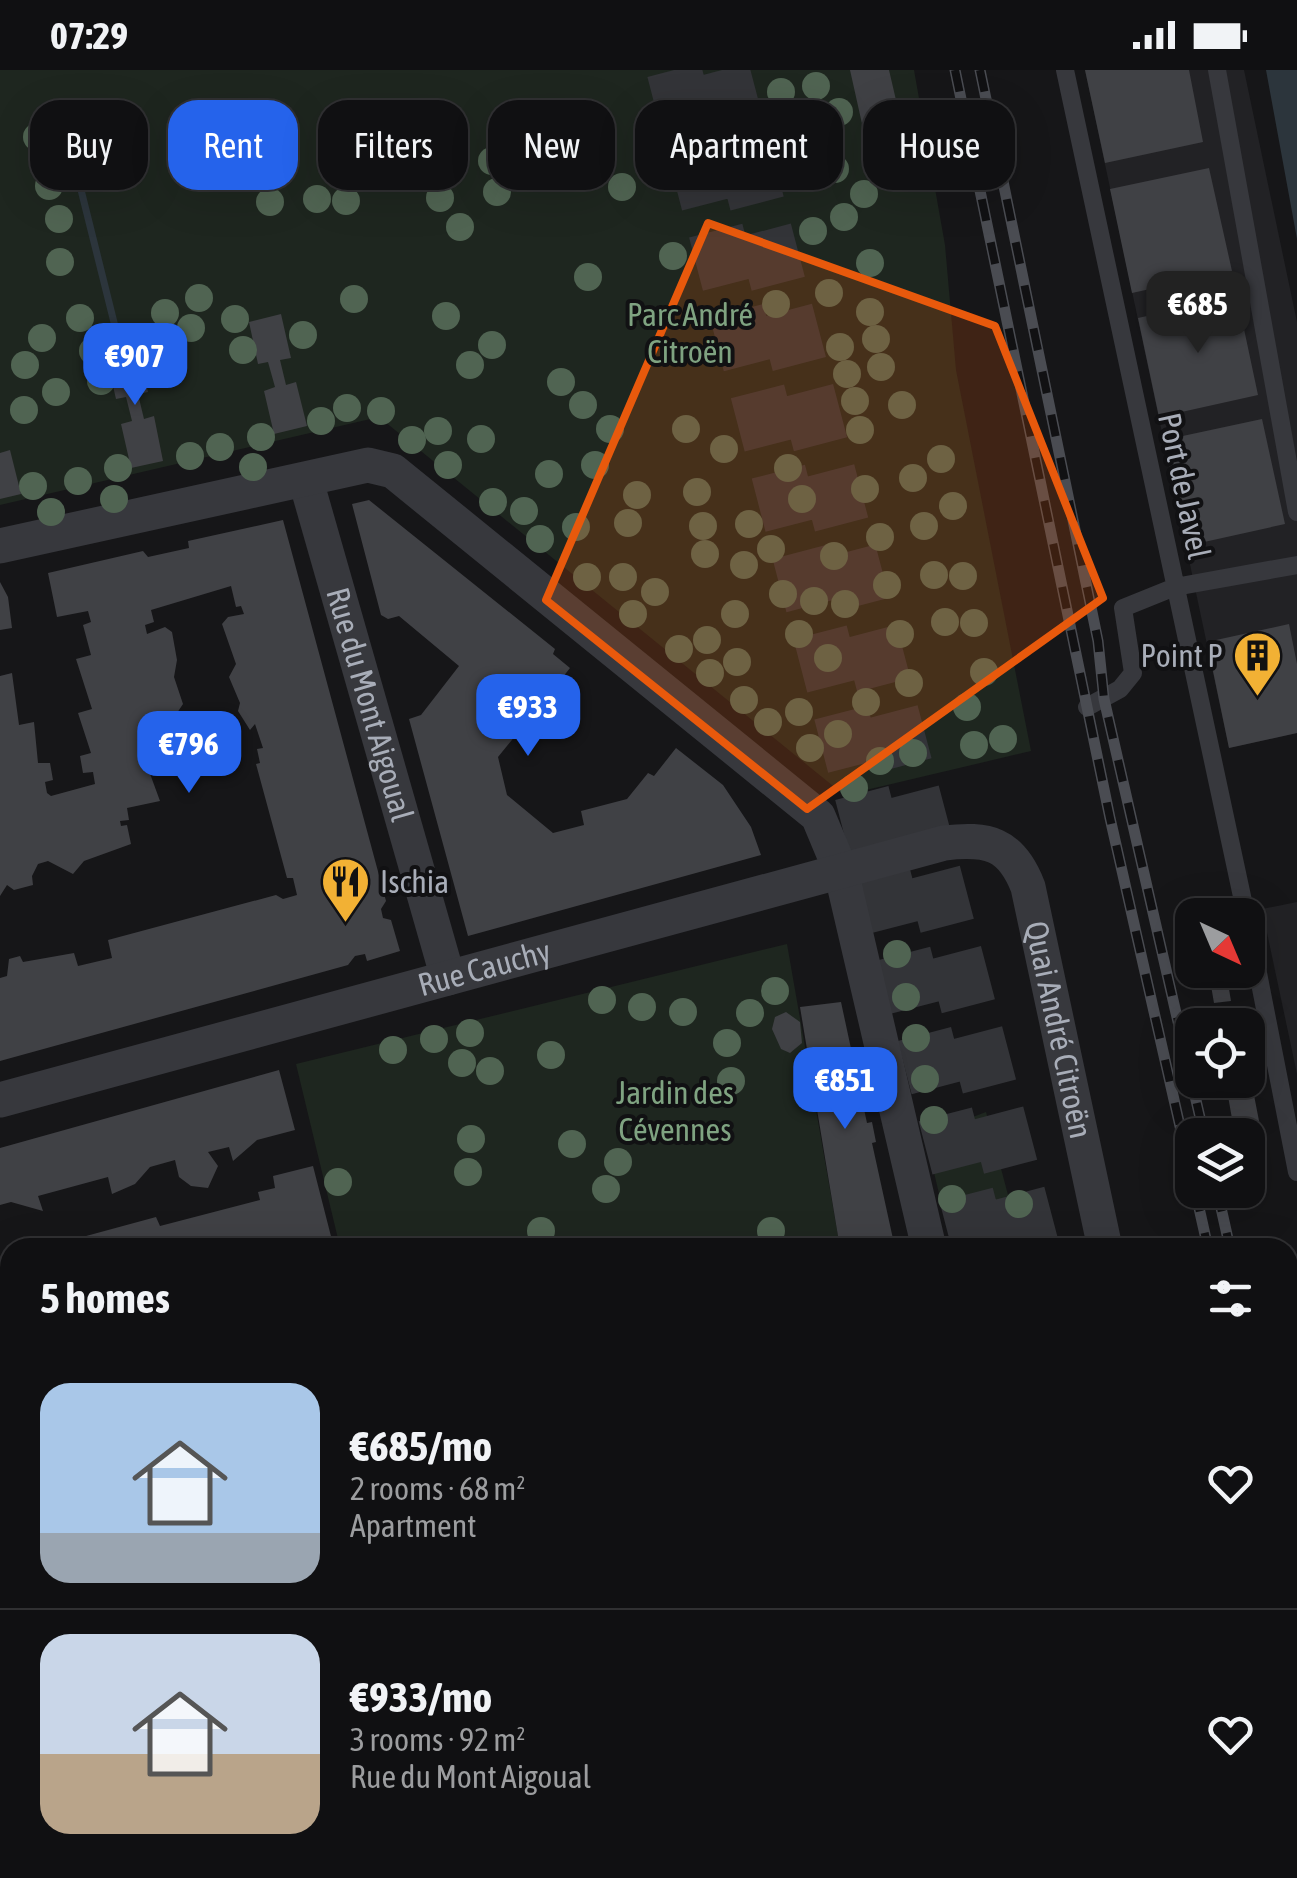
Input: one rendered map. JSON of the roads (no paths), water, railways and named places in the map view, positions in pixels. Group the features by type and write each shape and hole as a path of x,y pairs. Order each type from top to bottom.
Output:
{"street":[{"path":"0,546 368,465 393,471 818,816 841,871 928,1238"},
{"name":"Rue du Mont Aigoual","path":"308,488 448,978"},
{"name":"Rue Cauchy","path":"0,1100 944,843 973,840"},
{"name":"Quai André Citroën","path":"973,840 1001,848 1015,858 1028,886 1103,1238"}],"lane":[{"name":"Port de Javel","path":"1065,70 1243,898"},
{"path":"1217,70 1297,512"},
{"path":"1087,707 1120,689 1133,673 1123,608 1175,587 1297,564"},
{"name":"Port de Javel","path":"1261,988 1297,1172"}],"tunnel":[{"path":"674,70 977,1238"},
{"path":"722,70 1029,1238"}],"railway":[{"path":"955,70 1110,818 1178,1118"},
{"path":"980,70 1098,641 1104,699 1200,1118"},
{"path":"1199,1208 1206,1238"},
{"path":"1221,1208 1228,1238"}],"place":[{"name":"Point P","path":"1258,698"},
{"name":"Ischia","path":"345,924"}],"park label":[{"name":"Parc André Citroën","path":"690,334"},
{"name":"Jardin des Cévennes","path":"675,1112"}]}
